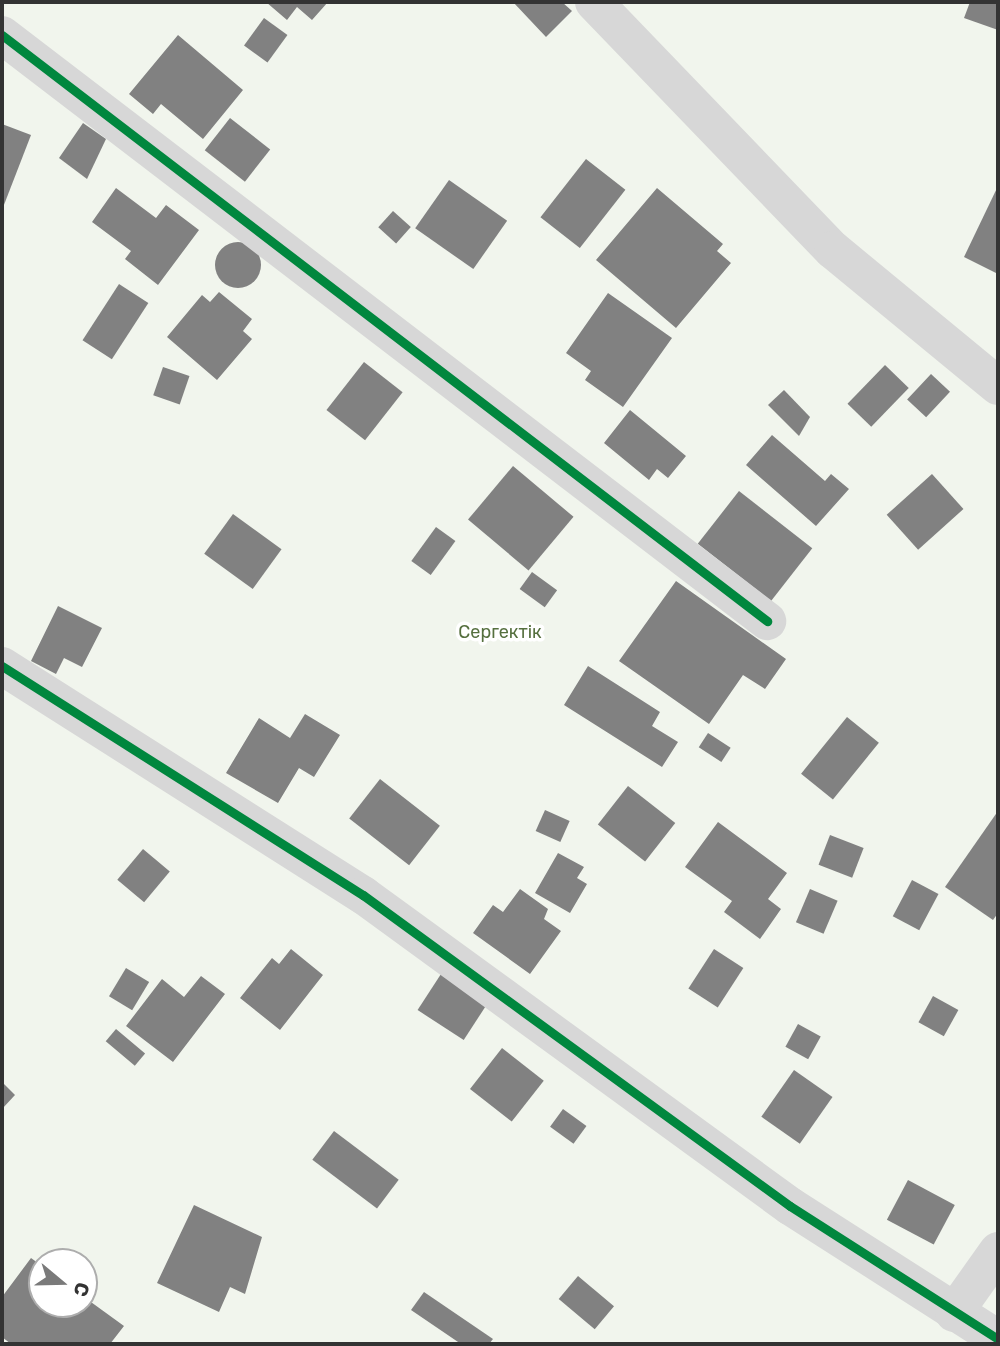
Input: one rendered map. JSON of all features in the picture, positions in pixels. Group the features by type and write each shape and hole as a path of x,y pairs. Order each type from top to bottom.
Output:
{"street":[{"path":"594,2 833,250 998,386"},
{"path":"2,35 767,621"},
{"path":"2,666 363,895 790,1206 998,1339"},
{"path":"954,1313 998,1251"}],"green space":[{"name":"Сергектік","path":"2,2 998,2 998,1344 2,1344"}],"building":[{"path":"266,2 328,2 312,20 297,7 287,20"},
{"path":"513,2 562,2 572,11 546,37"},
{"path":"970,2 998,2 998,30 964,18"},
{"path":"264,18 287,35 267,63 244,46"},
{"path":"178,35 243,90 203,139 161,104 153,114 129,94"},
{"path":"230,118 270,149 245,182 205,150"},
{"path":"83,123 106,139 87,179 59,158"},
{"path":"2,124 31,135 2,210"},
{"path":"586,159 625,190 580,248 540,217"},
{"path":"449,180 507,221 473,269 415,228"},
{"path":"998,186 998,274 964,257"},
{"path":"116,188 156,218 166,205 199,230 158,285 125,259 131,251 92,222"},
{"path":"657,188 723,244 717,251 731,263 676,328 596,260"},
{"path":"393,211 411,227 396,243 378,227"},
{"path":"238,242 255,248 261,265 255,282 238,288 221,282 215,265 221,248"},
{"path":"119,284 148,303 112,359 83,340"},
{"path":"219,292 252,319 243,331 252,339 217,380 167,337 202,295 210,302"},
{"path":"608,293 672,338 623,407 585,380 591,371 566,353"},
{"path":"364,362 403,392 365,440 326,410"},
{"path":"885,365 909,388 871,427 847,404"},
{"path":"163,367 189,376 180,404 153,395"},
{"path":"931,374 950,392 926,417 907,400"},
{"path":"784,390 810,417 799,436 768,405"},
{"path":"630,410 686,456 668,478 657,469 649,480 604,443"},
{"path":"772,435 825,481 831,474 849,489 816,526 746,465"},
{"path":"513,466 574,517 529,570 468,520"},
{"path":"932,474 963,509 918,550 887,515"},
{"path":"739,491 812,548 771,601 698,544"},
{"path":"233,514 282,549 253,589 204,554"},
{"path":"436,527 455,541 431,575 411,561"},
{"path":"532,572 557,590 545,607 520,589"},
{"path":"676,581 786,659 765,689 743,675 709,724 619,661"},
{"path":"58,606 102,628 82,667 64,658 56,674 31,661"},
{"path":"588,666 660,712 652,726 678,742 662,767 564,705"},
{"path":"305,714 340,735 314,777 299,768 278,803 226,773 259,718 290,738"},
{"path":"847,717 879,743 833,800 801,774"},
{"path":"708,733 731,748 721,762 699,747"},
{"path":"380,779 440,826 409,865 349,818"},
{"path":"628,786 675,823 645,862 598,825"},
{"path":"545,810 570,821 560,842 536,831"},
{"path":"998,811 998,913 993,920 945,887"},
{"path":"718,822 787,873 768,899 781,909 760,939 724,912 732,901 685,867"},
{"path":"830,835 864,848 852,878 819,865"},
{"path":"143,849 170,871 144,902 117,880"},
{"path":"558,853 584,867 577,878 587,884 570,913 535,893"},
{"path":"912,880 938,894 919,930 893,916"},
{"path":"520,889 548,909 544,919 561,931 530,974 473,933 493,905 503,912"},
{"path":"810,889 838,901 824,934 796,922"},
{"path":"291,949 323,975 280,1030 240,998 272,958 279,964"},
{"path":"714,949 743,968 718,1007 688,988"},
{"path":"126,968 149,982 132,1010 109,996"},
{"path":"441,974 487,1004 464,1040 418,1010"},
{"path":"201,976 225,994 173,1062 126,1026 162,979 184,997"},
{"path":"933,996 958,1010 944,1036 918,1022"},
{"path":"798,1024 821,1037 808,1059 785,1047"},
{"path":"116,1029 145,1053 135,1066 106,1041"},
{"path":"502,1048 544,1081 512,1122 470,1089"},
{"path":"794,1070 833,1097 800,1144 761,1117"},
{"path":"2,1082 15,1095 2,1109"},
{"path":"563,1109 586,1126 574,1144 550,1127"},
{"path":"334,1131 399,1180 377,1208 312,1160"},
{"path":"908,1180 955,1205 934,1245 887,1220"},
{"path":"194,1205 262,1237 245,1294 230,1287 219,1312 157,1283"},
{"path":"28,1262 28,1318 98,1318 98,1307 124,1326 110,1344 11,1344 2,1337 2,1297"},
{"path":"578,1276 614,1306 595,1329 559,1299"},
{"path":"424,1292 493,1339 489,1344 461,1344 411,1310"}],"cycle path":[{"path":"2,35 767,621"},
{"path":"2,666 363,895 790,1206 998,1339"}]}
